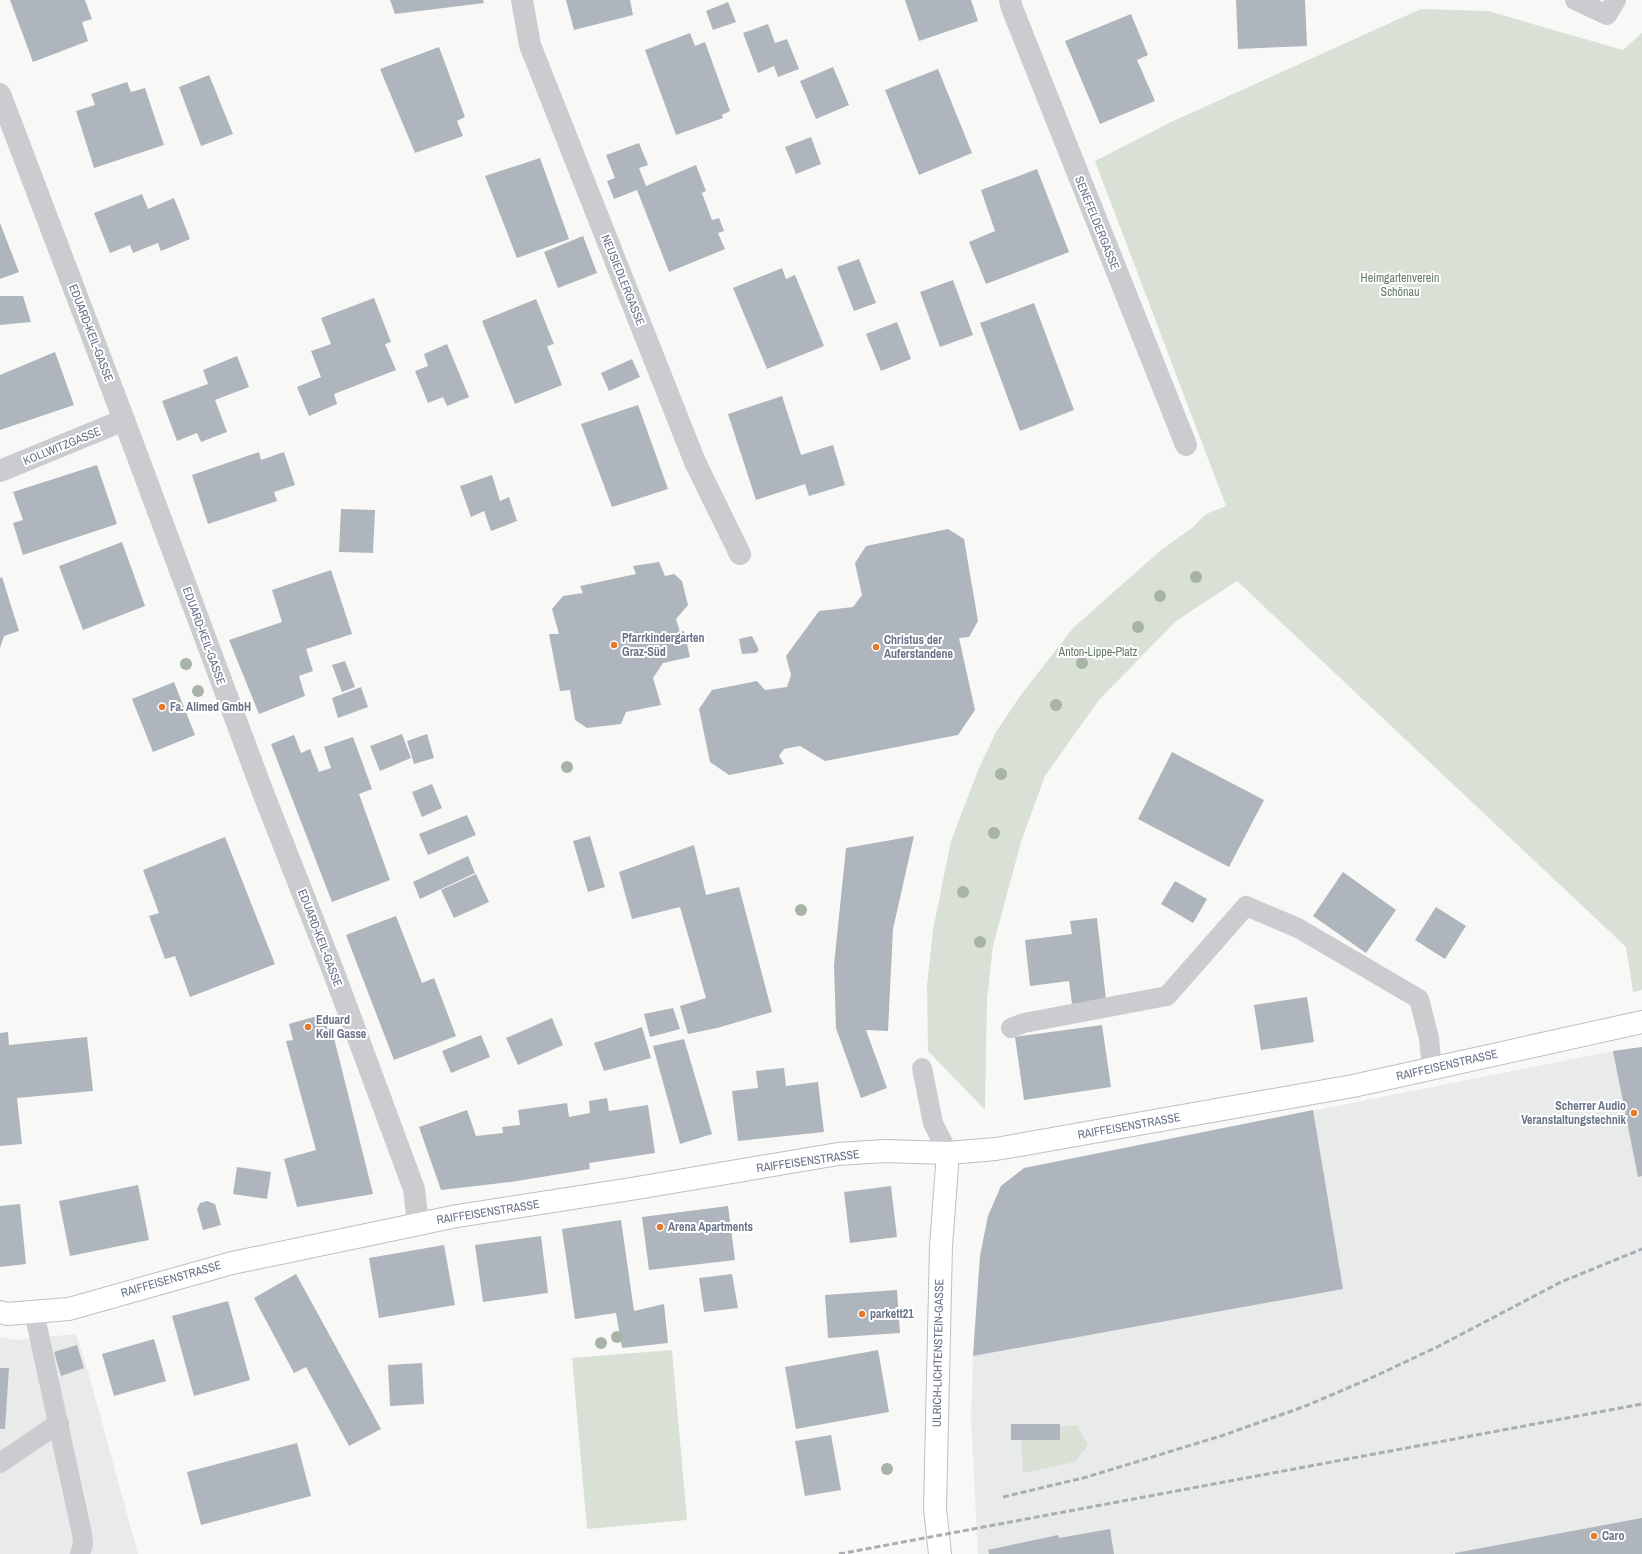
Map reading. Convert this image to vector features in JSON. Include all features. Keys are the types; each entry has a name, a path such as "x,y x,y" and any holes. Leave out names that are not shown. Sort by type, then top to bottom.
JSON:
{"street":[{"name":"NEUSIEDLERGASSE","path":"522,0 530,45 695,462 740,554"},
{"name":"SENEFELDERGASSE","path":"1010,0 1186,445"},
{"name":"EDUARD-KEIL-GASSE","path":"0,94 262,790 334,973 412,1182 418,1224"},
{"name":"KOLLWITZGASSE","path":"0,471 124,420"},
{"name":"RAIFFEISENSTRASSE","path":"0,1312 7,1314 69,1309 232,1263 457,1216 631,1189 838,1154 885,1151 948,1153 996,1149 1353,1086 1642,1022"},
{"name":"ULRICH-LICHTENSTEIN-GASSE","path":"940,1554 935,1502 941,1246 948,1153"}],"lane":[{"path":"1576,0 1607,16 1616,0"},
{"path":"1011,1028 1024,1023 1166,996 1246,906 1298,928 1419,999 1429,1038 1432,1069"},
{"path":"922,1068 934,1123 948,1153"},
{"path":"34,1312 82,1534 83,1544 80,1554"},
{"path":"0,1463 59,1423"}],"shaded area":[{"path":"1642,1047 1642,1554 978,1554 971,1418 974,1336 980,1256 988,1216 1001,1186 1024,1168 1613,1051"},
{"path":"76,1334 89,1375 138,1554 0,1554 0,1337 16,1340"}],"green space":[{"name":"Heimgartenverein Schönau","path":"1421,9 1488,11 1623,50 1642,33 1642,990 1633,992 1626,947 1237,581 1176,621 1099,700 1045,776 1021,842 993,946 987,1000 985,1110 928,1051 927,985 933,930 951,841 979,768 996,732 1020,696 1074,627 1160,551 1192,528 1206,514 1226,506 1095,161 1171,122"},
{"path":"672,1350 687,1520 587,1529 572,1358"},
{"path":"1077,1425 1088,1445 1075,1462 1023,1473 1021,1440 1060,1440 1060,1427"}],"building":[{"path":"10,0 85,0 92,19 82,22 88,41 33,62"},
{"path":"390,0 483,0 484,3 395,14"},
{"path":"566,0 630,0 633,15 574,30"},
{"path":"905,0 971,0 978,21 919,41"},
{"path":"1236,0 1305,0 1307,46 1238,49"},
{"path":"728,2 736,22 713,30 706,11"},
{"path":"1131,14 1148,55 1137,60 1155,101 1100,124 1065,41"},
{"path":"768,24 775,43 787,39 799,69 778,77 774,66 758,73 743,33"},
{"path":"690,33 695,46 705,42 730,111 722,115 723,118 676,135 645,50"},
{"path":"439,47 465,117 457,121 463,136 415,153 380,69"},
{"path":"833,67 849,105 816,119 800,81"},
{"path":"938,69 972,153 919,175 885,90"},
{"path":"209,75 233,134 201,146 179,87"},
{"path":"127,82 131,92 145,88 164,145 94,168 76,111 95,105 91,94"},
{"path":"811,137 821,164 796,174 785,147"},
{"path":"639,143 648,165 639,168 646,186 696,165 706,191 702,193 712,220 719,218 724,231 718,233 725,249 669,272 637,190 614,199 607,181 615,178 606,155"},
{"path":"540,158 569,239 517,258 485,176"},
{"path":"1037,169 1069,252 986,284 969,242 995,231 981,190"},
{"path":"142,194 148,209 174,198 190,239 161,251 158,243 133,253 130,245 110,253 94,213"},
{"path":"0,223 19,272 0,279"},
{"path":"583,236 597,273 558,288 544,252"},
{"path":"859,259 876,303 854,311 837,267"},
{"path":"782,268 786,279 795,275 824,346 767,369 733,288"},
{"path":"953,280 973,335 940,347 920,292"},
{"path":"0,296 23,296 31,322 0,325"},
{"path":"374,298 391,342 385,344 396,370 334,394 337,404 309,416 297,387 321,377 311,351 331,344 321,318"},
{"path":"536,299 554,344 547,346 562,385 515,404 482,321"},
{"path":"1034,303 1074,410 1020,431 980,323"},
{"path":"897,322 911,359 881,371 866,334"},
{"path":"447,344 469,397 447,406 443,397 428,403 415,371 428,366 424,354"},
{"path":"55,352 74,405 0,430 0,375"},
{"path":"237,356 249,387 215,400 227,432 201,442 197,433 177,441 162,401 208,384 203,370"},
{"path":"632,359 640,377 609,391 601,373"},
{"path":"782,396 801,455 833,445 845,485 809,496 805,484 756,500 728,414"},
{"path":"638,405 668,489 612,507 581,424"},
{"path":"259,452 261,460 284,452 295,485 274,492 277,501 208,524 192,475"},
{"path":"97,465 117,524 23,555 13,523 23,520 13,492"},
{"path":"492,475 500,501 509,497 517,521 491,531 484,511 471,517 460,486"},
{"path":"341,509 375,510 373,553 339,552"},
{"name":"Christus der Auferstandene","path":"948,529 964,539 978,621 969,637 959,638 975,710 958,735 825,761 800,746 784,749 779,756 784,764 729,775 710,762 699,709 712,690 757,681 765,690 787,687 791,675 786,656 819,611 853,607 862,595 855,563 866,546"},
{"path":"122,542 145,606 83,630 59,566"},
{"path":"659,562 665,576 674,574 682,581 688,605 676,619 680,632 684,631 690,657 663,663 653,678 661,705 626,712 621,724 587,728 575,720 570,690 560,691 549,634 559,634 552,609 563,596 583,593 580,586 636,574 633,566"},
{"path":"331,570 352,634 306,649 313,671 299,676 305,696 259,714 229,640 282,622 272,590"},
{"path":"2,577 19,631 4,636 0,648 0,578"},
{"path":"752,636 759,650 756,653 742,654 739,639"},
{"path":"345,661 355,687 342,692 332,665"},
{"path":"174,682 195,735 153,752 132,699"},
{"path":"361,687 368,707 338,718 332,698"},
{"path":"402,734 411,758 380,771 370,746"},
{"path":"427,734 434,758 414,764 407,741"},
{"path":"294,735 301,753 310,749 319,772 331,768 324,747 353,737 372,789 359,794 390,880 332,902 271,744"},
{"path":"1172,752 1264,800 1229,867 1138,819"},
{"path":"432,784 442,808 422,817 412,792"},
{"path":"467,815 476,835 428,855 419,834"},
{"path":"590,836 605,887 588,892 573,841"},
{"path":"914,836 893,929 888,1031 866,1030 887,1088 861,1098 836,1028 834,965 846,848"},
{"path":"225,837 275,964 190,997 175,956 165,959 149,916 159,913 143,870"},
{"path":"694,845 706,895 739,887 772,1012 717,1028 688,1034 680,1006 706,998 680,907 632,919 619,872"},
{"path":"468,856 475,873 420,899 413,882"},
{"path":"1343,872 1396,910 1366,953 1313,916"},
{"path":"476,874 489,902 454,918 441,890"},
{"path":"1175,881 1207,899 1193,923 1161,904"},
{"path":"1436,907 1466,926 1445,959 1415,940"},
{"path":"396,916 422,983 434,978 456,1036 394,1060 346,935"},
{"path":"1097,918 1106,1000 1072,1004 1069,981 1030,986 1025,940 1072,934 1070,921"},
{"path":"1307,997 1314,1042 1261,1050 1254,1005"},
{"path":"673,1008 680,1029 650,1037 644,1014"},
{"path":"324,1014 328,1031 332,1030 373,1194 297,1207 284,1159 316,1150 286,1041 293,1040 289,1024"},
{"path":"552,1018 563,1045 518,1065 506,1038"},
{"path":"1102,1025 1111,1087 1024,1100 1015,1037"},
{"path":"642,1027 651,1058 604,1071 594,1043"},
{"path":"8,1032 9,1045 87,1037 93,1091 17,1098 22,1144 0,1146 0,1033"},
{"path":"481,1035 490,1057 451,1073 442,1051"},
{"path":"684,1039 712,1134 680,1144 653,1046"},
{"name":"Scherrer Audio Veranstaltungstechnik","path":"1642,1047 1642,1176 1638,1177 1613,1051"},
{"path":"784,1068 786,1086 818,1082 824,1132 738,1141 732,1091 758,1088 756,1071"},
{"path":"607,1098 609,1111 648,1105 655,1153 589,1163 590,1169 511,1182 441,1190 419,1127 467,1110 476,1136 503,1133 502,1127 520,1125 518,1110 567,1103 569,1117 590,1113 589,1101"},
{"path":"1313,1110 1343,1289 973,1356 980,1256 988,1216 1001,1186 1024,1168"},
{"path":"237,1167 271,1172 267,1199 233,1194"},
{"path":"138,1185 149,1240 70,1256 59,1201"},
{"path":"891,1186 897,1237 850,1243 844,1192"},
{"path":"207,1201 215,1204 221,1225 203,1230 197,1209 200,1203"},
{"path":"20,1204 26,1264 0,1267 0,1206"},
{"path":"728,1206 735,1260 649,1270 642,1217"},
{"path":"621,1220 634,1311 664,1304 668,1343 622,1348 616,1313 575,1319 562,1229"},
{"path":"541,1236 548,1293 483,1302 475,1245"},
{"path":"444,1245 455,1305 379,1318 369,1258"},
{"path":"296,1274 381,1429 349,1446 306,1367 294,1373 254,1298"},
{"path":"732,1274 738,1308 704,1312 699,1278"},
{"name":"parkett21","path":"897,1290 900,1333 828,1338 825,1295"},
{"path":"228,1301 250,1380 194,1396 172,1316"},
{"path":"154,1339 166,1381 114,1396 102,1354"},
{"path":"77,1345 84,1368 61,1376 54,1352"},
{"path":"878,1350 889,1412 796,1429 785,1367"},
{"path":"422,1363 424,1404 390,1406 388,1365"},
{"path":"0,1368 9,1368 5,1429 0,1429"},
{"path":"1011,1424 1060,1424 1060,1440 1011,1440"},
{"path":"831,1435 841,1490 805,1496 795,1441"},
{"path":"297,1443 311,1496 201,1525 187,1472"},
{"name":"Caro","path":"1642,1518 1642,1554 1455,1554 1455,1553"},
{"path":"1110,1529 1114,1554 989,1554 988,1550 1058,1535 1059,1538"}],"railway":[{"path":"1003,1497 1087,1477 1224,1435 1303,1407 1369,1379 1437,1347 1561,1282 1642,1249"},
{"path":"839,1554 1642,1404"}],"place":[{"name":"Pfarrkindergarten Graz-Süd","path":"614,645"},
{"name":"Christus der Auferstandene","path":"876,647"},
{"name":"Fa. Alimed GmbH","path":"162,707"},
{"name":"Eduard Keil Gasse","path":"308,1027"},
{"name":"Scherrer Audio Veranstaltungstechnik","path":"1634,1113"},
{"name":"Arena Apartments","path":"660,1227"},
{"name":"parkett21","path":"862,1314"},
{"name":"Caro","path":"1594,1536"}],"park label":[{"name":"Anton-Lippe-Platz","path":"1098,652"}]}
